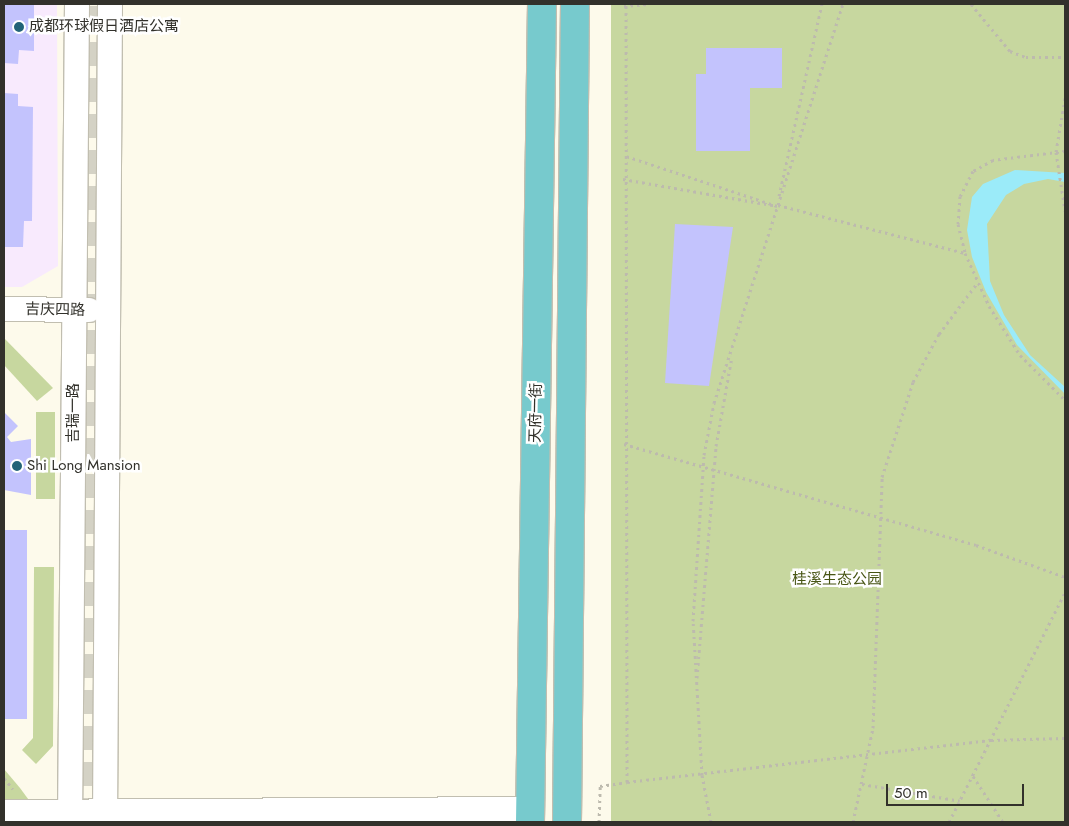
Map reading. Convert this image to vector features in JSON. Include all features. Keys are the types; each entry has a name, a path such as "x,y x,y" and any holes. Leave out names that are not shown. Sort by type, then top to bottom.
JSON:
{"main road":[{"name":"天府一街","path":"530,816 542,4"},
{"path":"567,822 575,4"}],"street":[{"name":"吉瑞一路","path":"70,817 77,4"},
{"path":"105,817 110,4"},
{"name":"吉庆四路","path":"4,310 107,311"},
{"path":"4,812 70,817 530,816"}],"path":[{"path":"627,782 623,179 625,5 648,4"},
{"path":"778,206 822,4"},
{"path":"711,822 702,775 696,699 693,620 702,467 714,403 843,4"},
{"path":"971,4 1010,51 1026,57 1065,57"},
{"path":"1065,98 1056,152 1065,210"},
{"path":"1065,151 993,160 972,172 960,196 958,224 965,253 978,282 1020,355 1065,400"},
{"path":"623,155 778,206 965,253"},
{"path":"623,179 778,206"},
{"path":"852,822 868,755 876,681 878,517 882,477 913,382 939,334 978,282"},
{"path":"696,699 714,471 733,349"},
{"path":"624,444 976,545 1065,578"},
{"path":"949,822 1065,592"},
{"path":"599,822 600,786 991,740 1065,738"},
{"path":"973,775 1003,822"},
{"path":"4,778 14,789"},
{"path":"862,784 960,801"}],"shaded area":[{"path":"4,4 57,4 58,266 22,287 4,287"}],"green space":[{"name":"桂溪生态公园","path":"611,4 1065,4 1065,822 611,822"},
{"path":"4,338 53,388 37,401 4,365"},
{"path":"36,412 55,412 55,499 36,499"},
{"path":"34,567 54,567 53,746 36,764 22,750 33,738"},
{"path":"4,769 20,788 45,822 4,822"}],"water":[{"path":"1015,170 1065,173 1065,182 1048,179 1024,184 1006,195 987,224 990,281 1004,315 1030,355 1065,387 1065,394 1017,345 986,292 972,257 967,230 972,197 983,184"}],"building":[{"name":"成都环球假日酒店公寓","path":"4,4 34,4 34,51 19,50 18,64 4,63"},
{"path":"706,48 782,48 782,88 750,88 750,151 696,151 696,74 706,74"},
{"path":"4,93 18,94 18,106 33,107 32,221 24,221 23,247 4,247"},
{"path":"675,224 733,227 709,386 665,383"},
{"name":"Shi Long Mansion","path":"4,412 18,426 7,437 11,442 31,439 31,495 4,490"},
{"path":"4,530 27,530 27,719 4,719"}],"tunnel":[{"path":"90,822 96,4"}],"place":[{"name":"成都环球假日酒店公寓","path":"19,27"},
{"name":"Shi Long Mansion","path":"17,466"}]}
